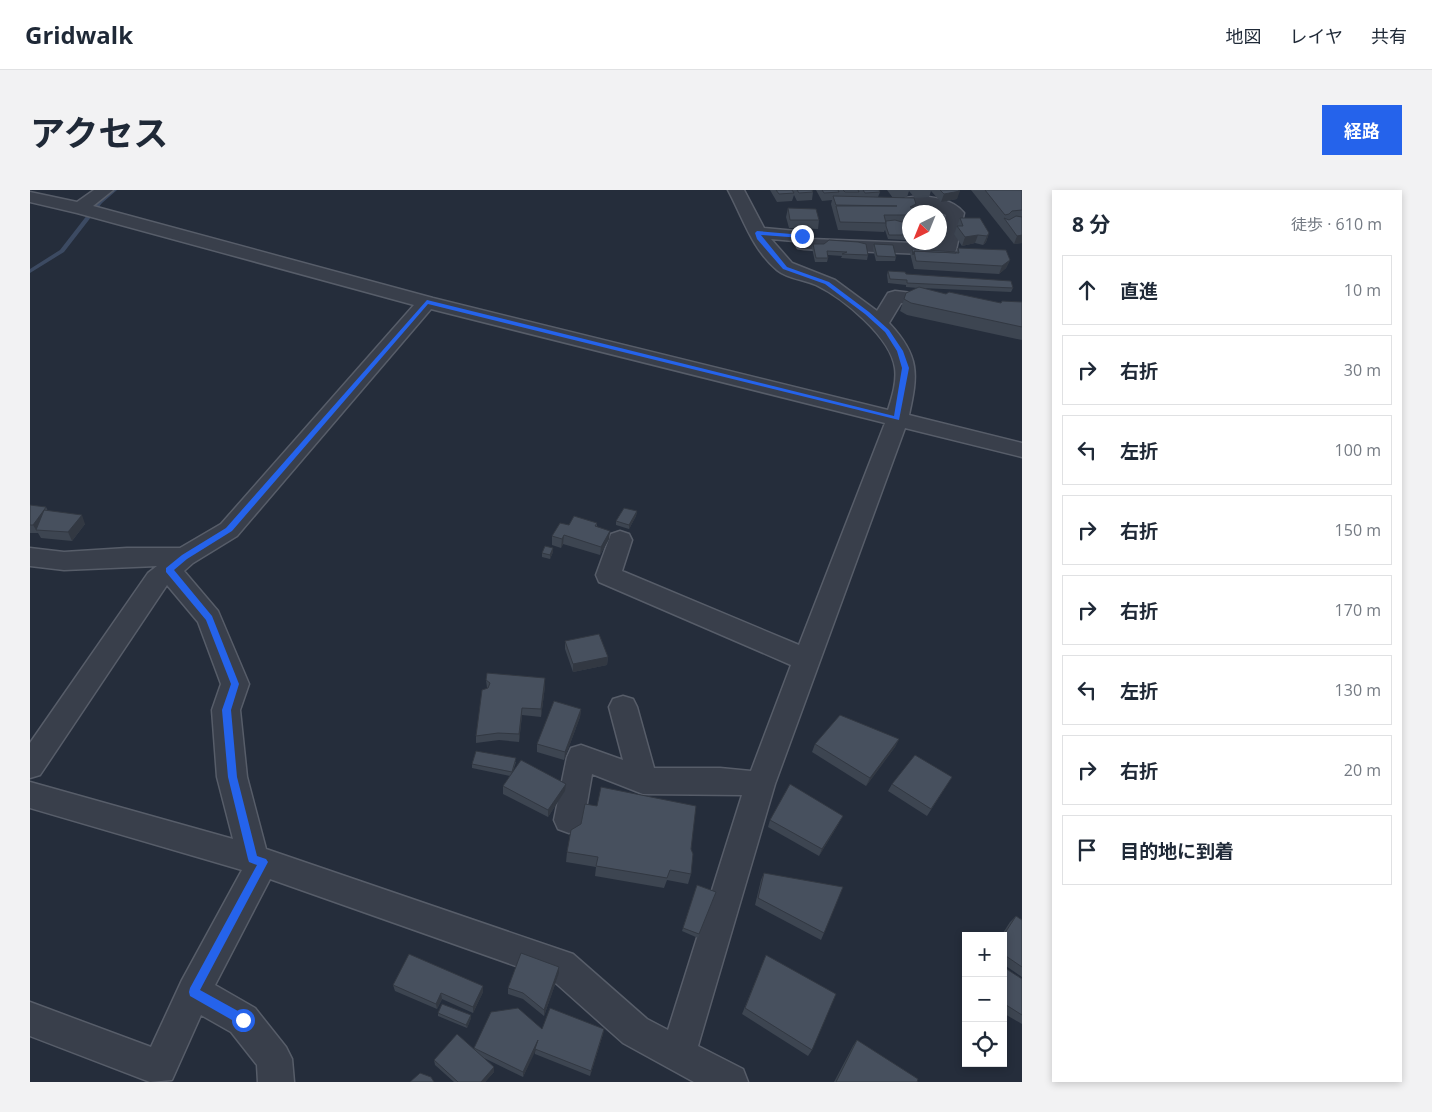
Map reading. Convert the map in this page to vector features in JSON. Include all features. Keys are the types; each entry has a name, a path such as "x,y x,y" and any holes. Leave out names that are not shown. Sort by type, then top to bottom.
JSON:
{"street":[{"path":"88,210 105,190"},
{"path":"678,1055 760,784 897,419 906,368 900,351 887,331 879,324 827,283 785,268 760,239 736,190"},
{"path":"30,197 88,210 427,302 1022,450"},
{"path":"914,205 912,202 930,202 939,205"},
{"path":"947,208 955,213 947,221"},
{"path":"757,233 802,236 804,244 902,248"},
{"path":"879,324 895,297 953,302"},
{"path":"30,766 157,580 177,563 229,530 427,302"},
{"path":"620,540 608,576 806,660"},
{"path":"30,557 64,561 126,557 177,563"},
{"path":"30,1019 157,1075 194,992 258,861 232,777 226,710 235,684 209,618 177,563"},
{"path":"623,707 643,781"},
{"path":"569,820 581,757 643,781 720,781 760,784"},
{"path":"30,795 258,861 562,965 635,1031 730,1082"},
{"path":"194,992 243,1020 274,1058 276,1082"}],"building":[{"path":"776,190 792,190 794,193 779,194"},
{"path":"797,190 812,190 813,192 799,193"},
{"path":"822,190 838,190 839,192 824,193"},
{"path":"843,190 858,190 859,192 845,192"},
{"path":"863,190 879,190 880,192 865,193"},
{"path":"940,190 958,190 960,191 944,194"},
{"path":"985,190 1022,190 1022,210 1012,211 1005,215"},
{"path":"833,196 914,198 916,204 902,205 902,215 884,215 886,223 840,222 836,206 897,206 836,205"},
{"path":"788,208 816,209 819,220 790,220"},
{"path":"1016,216 1022,217 1022,235 1017,236 1004,218 1009,220"},
{"path":"960,218 980,218 989,233 987,236 965,237 957,226 963,226"},
{"path":"895,220 902,222 902,235 889,235 886,221"},
{"path":"829,240 866,244 868,255 842,254 847,252 827,251 828,258 816,258 813,244 824,244"},
{"path":"874,244 893,245 896,257 877,256"},
{"path":"958,248 1006,250 1010,260 1002,266 916,261 914,251 959,253"},
{"path":"912,250 956,252 914,251 913,255"},
{"path":"888,271 905,272 906,274 1011,281 1013,288 907,283 907,280 890,279"},
{"path":"919,287 946,294 949,292 1001,303 1002,301 1022,302 1022,327 911,303 904,299 906,293"},
{"path":"30,505 46,507 33,525 30,525"},
{"path":"624,508 637,511 629,525 616,521"},
{"path":"44,510 82,515 68,532 36,530"},
{"path":"574,516 597,523 595,526 610,531 601,547 564,535 562,539 552,536 560,523 569,525"},
{"path":"545,546 553,548 550,555 542,553"},
{"path":"599,634 608,657 573,664 565,641"},
{"path":"487,673 545,678 541,709 522,708 519,734 498,733 476,736 482,690 488,688 490,683 486,680"},
{"path":"554,701 581,709 565,752 537,744"},
{"path":"840,715 899,739 870,778 815,744"},
{"path":"476,751 516,758 512,772 472,764"},
{"path":"915,755 952,777 931,809 892,784"},
{"path":"521,760 566,784 548,810 503,786"},
{"path":"790,784 843,816 822,849 770,820"},
{"path":"601,787 696,806 691,849 693,854 691,874 670,870 667,878 596,866 598,857 567,852 571,830 581,824 585,804 597,806"},
{"path":"764,873 843,887 824,933 758,898"},
{"path":"697,885 716,892 699,934 683,928"},
{"path":"1016,916 1022,920 1022,967 1007,957 1006,932"},
{"path":"521,953 559,967 544,1010 523,993 508,988"},
{"path":"409,954 483,986 473,1007 441,993 436,1004 393,985"},
{"path":"766,955 836,994 812,1050 745,1008"},
{"path":"1007,969 1022,979 1022,1015 1007,1006"},
{"path":"442,1004 471,1015 466,1025 438,1013"},
{"path":"518,1008 542,1029 550,1008 604,1029 591,1071 535,1049 538,1040 523,1072 474,1048 491,1012"},
{"path":"457,1034 494,1067 481,1082 458,1082 434,1060"},
{"path":"857,1040 918,1079 917,1082 836,1082"},
{"path":"420,1073 431,1077 434,1082 410,1082"}],"waterway":[{"path":"30,271 62,251 100,202 115,190"}],"route":[{"path":"243,1020 194,992 263,862 253,859 232,777 226,710 235,684 209,618 169,570 184,557 229,530 427,302 897,419 906,368 900,351 887,331 867,313 827,283 785,268 757,233 802,236"}]}
